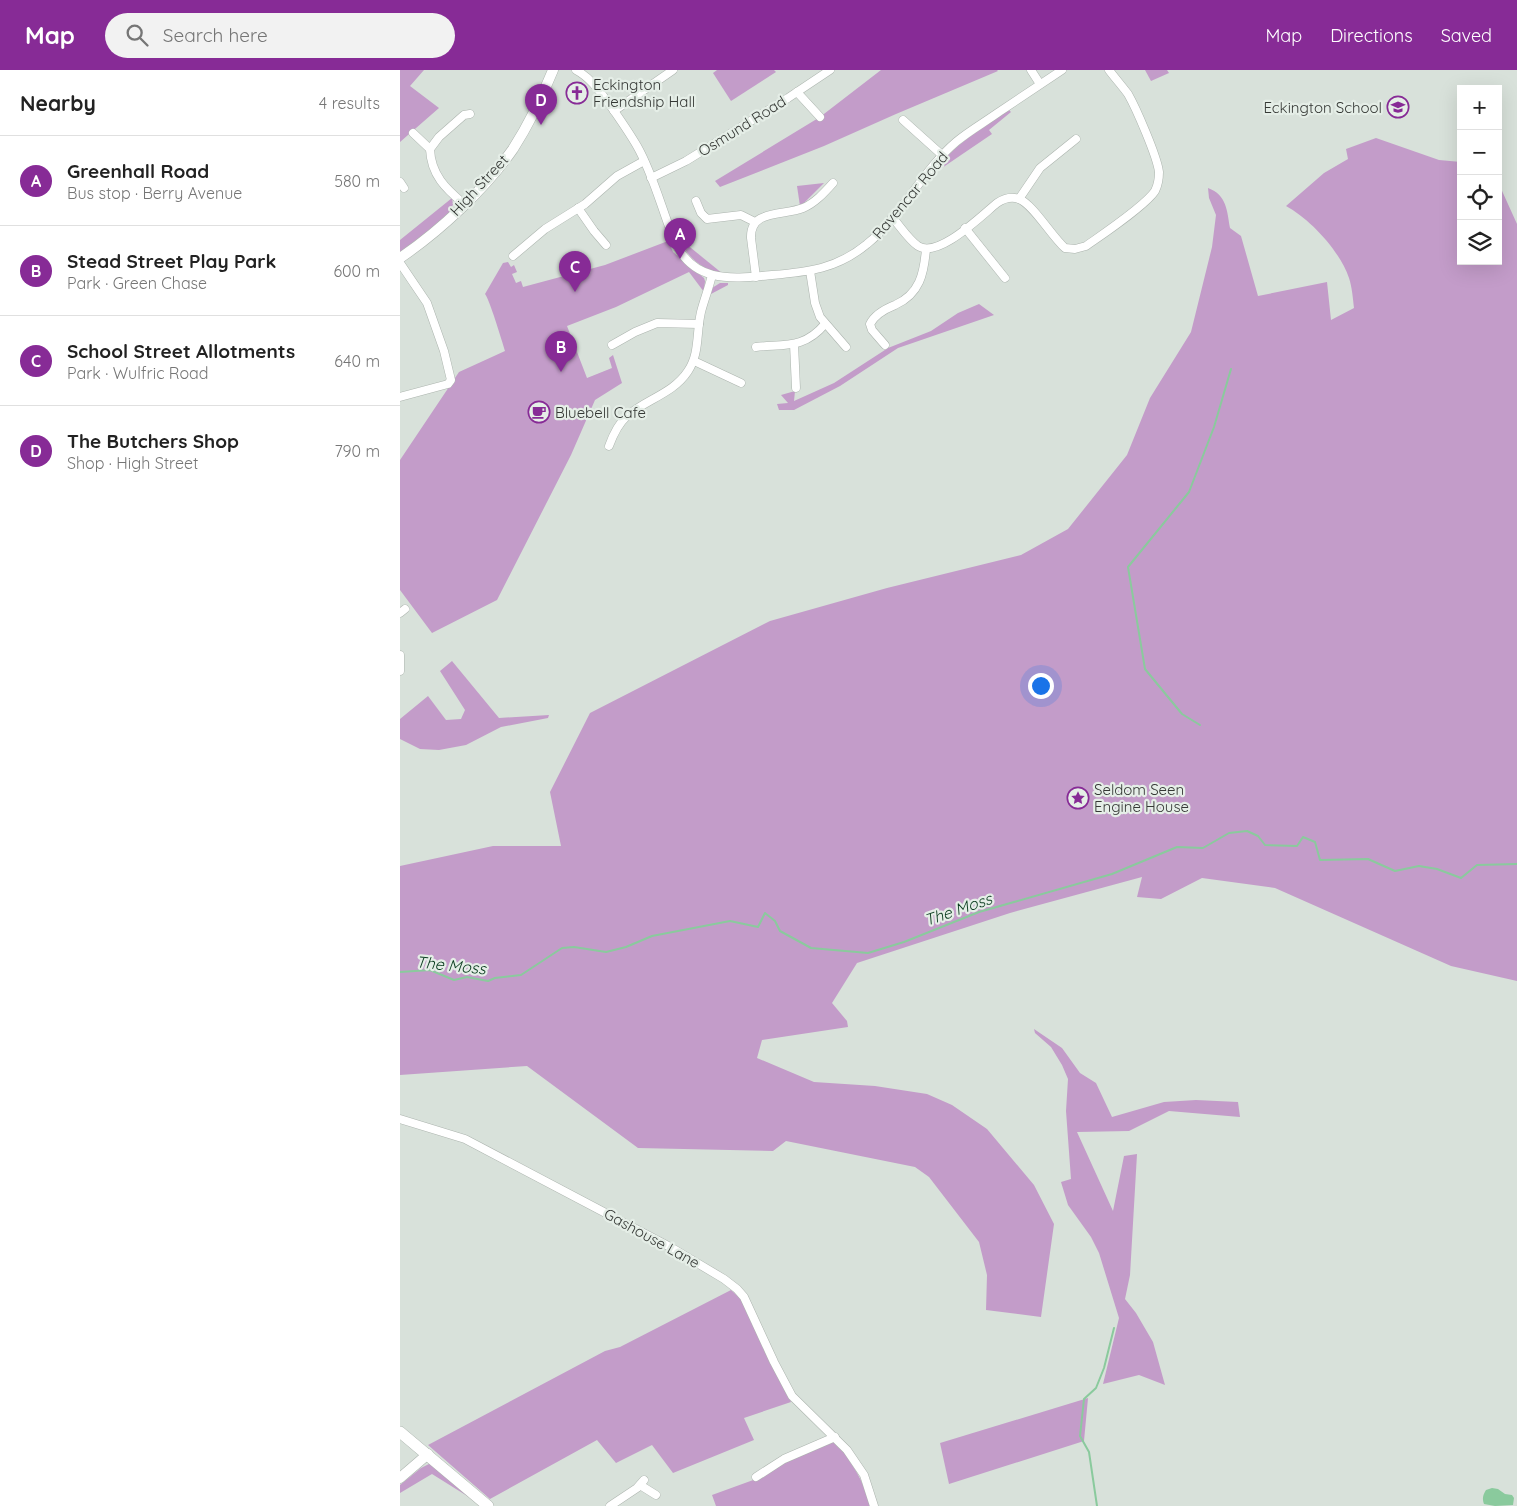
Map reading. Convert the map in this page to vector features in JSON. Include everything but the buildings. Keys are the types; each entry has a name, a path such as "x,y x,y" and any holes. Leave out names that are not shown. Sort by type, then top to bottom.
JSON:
{"main road":[{"name":"High Street","path":"400,258 424,240 492,176 514,147 532,116 553,70"},
{"path":"400,1432 488,1506"},
{"path":"400,1478 428,1454"}],"street":[{"path":"576,70 592,82 637,147 678,248 696,267 712,275 699,324 698,344 694,361 688,371 676,386 627,416 616,430 609,446"},
{"path":"614,112 673,70"},
{"name":"Osmund Road","path":"651,178 686,161 830,70"},
{"path":"1031,70 1040,84"},
{"name":"Ravencar Road","path":"712,275 728,278 756,277 810,271 825,268 855,253 874,238 942,156 963,137 1062,70"},
{"path":"892,217 916,244 926,249 944,245 1003,200 1014,198 1027,205 1061,245 1069,249 1086,246 1153,194 1159,174 1157,163 1132,103 1109,70"},
{"path":"797,92 818,111"},
{"path":"430,149 439,137 464,115 470,114"},
{"path":"903,120 942,156"},
{"path":"413,133 430,149 432,165 440,182 464,204"},
{"path":"1019,199 1040,168 1076,139"},
{"path":"514,256 545,229 578,208 617,176 644,161"},
{"path":"756,277 750,232 755,222 765,216 804,208 833,184"},
{"path":"696,201 701,213 707,219 741,215 755,222"},
{"path":"578,208 601,244"},
{"path":"965,228 1005,278"},
{"path":"885,344 872,330 870,324 877,314 898,303 917,288 924,272 926,249"},
{"path":"400,262 427,303 432,314 451,380 448,384 400,396"},
{"path":"810,271 817,311 825,324 839,336 846,347"},
{"path":"612,345 635,332 657,323 699,324"},
{"path":"759,344 800,343 812,338 825,324"},
{"path":"794,344 796,388"},
{"path":"694,361 741,383"},
{"path":"400,655 400,670"},
{"name":"Gashouse Lane","path":"400,1119 465,1139 672,1248 724,1279 737,1289 744,1297 792,1396 847,1450 864,1475 874,1506"},
{"path":"756,1477 784,1460 835,1437"},
{"path":"610,1506 642,1483 656,1496"}],"shaded area":[{"path":"400,70 424,70 410,86 439,108 400,142"},
{"path":"717,70 774,70 776,72 731,101 713,73"},
{"path":"881,70 998,71 824,146 720,187 715,181 820,117"},
{"path":"1145,70 1167,70 1169,73 1151,81"},
{"path":"1009,110 1011,112 989,130 992,134 939,170 938,168 953,150"},
{"path":"1376,138 1439,160 1457,162 1457,265 1502,265 1502,191 1517,224 1517,981 1451,966 1275,888 1202,878 1161,899 1137,897 1142,877 1010,913 857,963 832,1003 847,1021 848,1027 762,1040 757,1058 814,1082 875,1086 927,1094 952,1105 987,1129 1034,1185 1054,1224 1041,1317 986,1310 987,1275 979,1242 929,1177 915,1167 786,1141 773,1151 638,1148 527,1066 400,1075 400,866 493,846 561,846 550,792 590,713 770,621 887,588 1021,555 1068,529 1127,455 1150,398 1191,332 1212,247 1216,215 1209,198 1208,188 1223,199 1230,228 1241,236 1258,296 1327,282 1331,320 1354,308 1349,278 1339,257 1314,227 1286,206 1324,173 1348,159 1346,149"},
{"path":"824,183 803,204 800,206 797,186"},
{"path":"452,198 453,205 448,210 450,212 430,230 400,252 400,240"},
{"path":"680,239 723,274 709,270 692,258"},
{"path":"668,241 673,252 704,278 704,292 689,272 616,307 567,326 587,378 612,368 609,358 613,355 622,383 595,400 571,455 497,600 432,633 400,590 400,460 459,372 505,351 485,294 503,263 508,262 511,267 514,265 517,272 512,274 516,283 521,281 523,287 605,265"},
{"path":"720,283 728,283 728,285 711,294 712,288"},
{"path":"979,304 994,315 898,348 840,386 794,410 779,410 777,404 788,403 781,395 795,391 794,401 834,383 888,348 931,331 958,313"},
{"path":"452,661 499,718 549,715 548,718 501,727 466,745 439,750 420,749 400,739 400,719 428,696 446,720 461,719 465,710 440,671"},
{"path":"1034,1029 1062,1048 1080,1073 1096,1083 1112,1117 1164,1102 1196,1100 1238,1102 1240,1117 1169,1111 1129,1131 1077,1132 1113,1211 1124,1156 1137,1154 1130,1275 1125,1299 1136,1313 1153,1342 1165,1385 1139,1375 1103,1384 1119,1318 1099,1253 1091,1237 1068,1205 1061,1182 1071,1179 1066,1111 1068,1079 1051,1047 1035,1033"},
{"path":"731,1290 742,1300 791,1402 744,1418 754,1440 673,1473 652,1445 616,1463 597,1440 490,1499 428,1445 605,1351 620,1347"},
{"path":"1088,1398 1084,1441 949,1484 940,1443"},
{"path":"835,1440 861,1479 870,1506 716,1506 712,1495 756,1479 789,1460"},
{"path":"429,1464 434,1464 480,1504 432,1474 400,1493 400,1485"},
{"path":"1492,1488 1512,1495 1514,1498 1513,1505 1495,1506 1484,1504 1483,1498 1486,1490"}],"waterway":[{"path":"1200,725 1182,714 1145,669 1128,567 1189,492 1214,427 1231,369"},
{"name":"The Moss","path":"400,972 430,970 454,980 467,977 488,981 495,978 521,975 562,948 574,947 606,952 626,947 652,936 730,921 758,927 765,913 775,921 780,931 811,948 868,953 904,942 979,912 1112,874 1177,847 1203,848 1229,833 1247,831 1258,836 1265,845 1297,846 1303,837 1315,842 1320,860 1368,859 1395,871 1419,866 1437,869 1461,878 1477,865 1517,864"},
{"path":"1097,1506 1089,1452 1080,1436 1084,1399 1096,1388 1104,1368 1114,1328"}],"place":[{"name":"Eckington Friendship Hall","path":"577,93"},
{"name":"Eckington School","path":"1398,107"},
{"name":"The Butchers Shop","path":"541,125"},
{"name":"Greenhall Road","path":"680,259"},
{"name":"School Street Allotments","path":"575,292"},
{"name":"Stead Street Play Park","path":"561,372"},
{"name":"Bluebell Cafe","path":"539,412"},
{"name":"Seldom Seen Engine House","path":"1078,798"}]}
